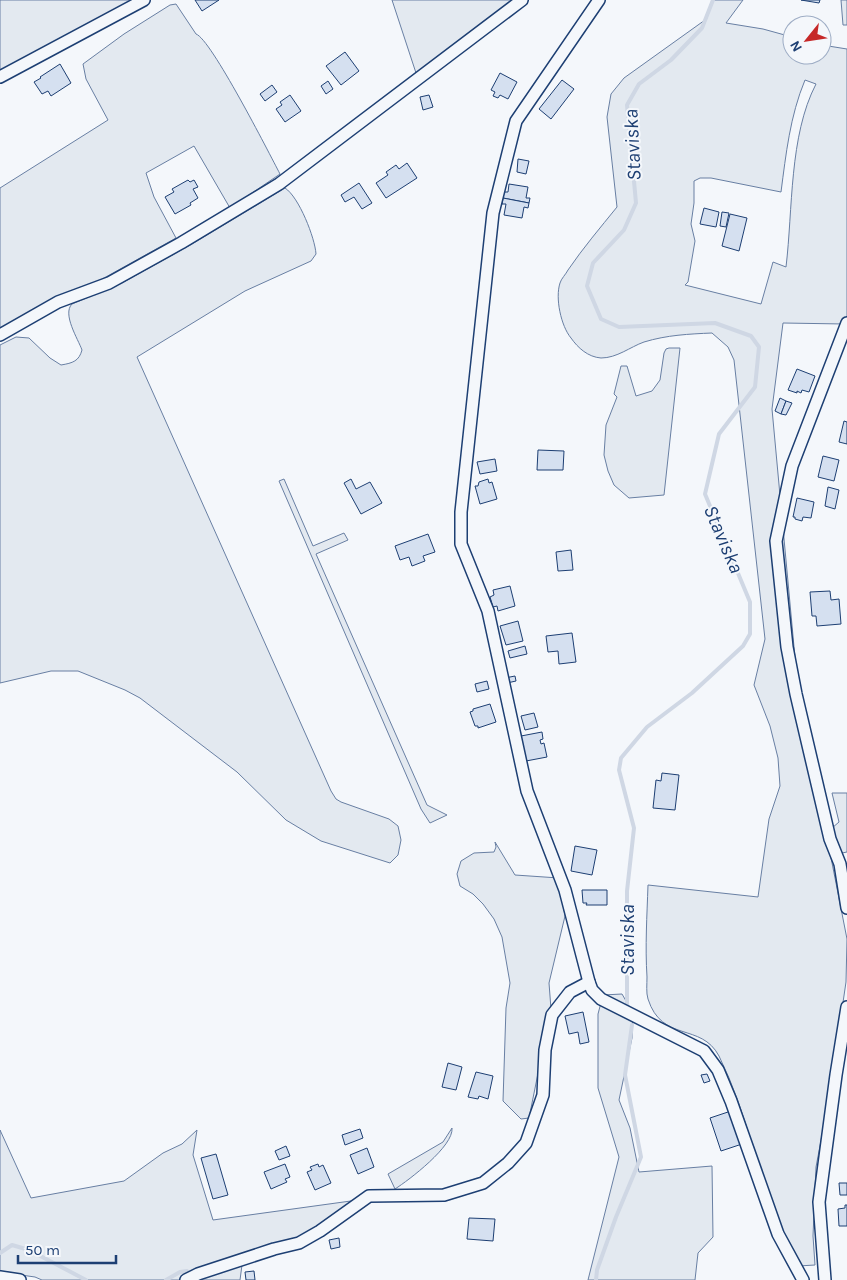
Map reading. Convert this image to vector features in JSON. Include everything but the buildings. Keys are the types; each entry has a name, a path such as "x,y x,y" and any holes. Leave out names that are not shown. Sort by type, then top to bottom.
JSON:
{"street":[{"path":"0,77 144,0"},
{"path":"0,335 58,302 109,283 182,243 279,184 522,0"},
{"path":"598,0 516,121 493,212 461,512 461,544 488,611 527,791 565,890 592,990 601,1000 704,1051 718,1070 731,1100 778,1234 803,1280"},
{"path":"847,323 792,466 776,541 787,647 796,694 830,839 840,864 847,908"},
{"path":"186,1280 274,1249 299,1243 320,1231 370,1196 444,1195 483,1183 508,1163 526,1143 543,1095 545,1050 552,1015 570,992 589,982"},
{"path":"826,1280 819,1202 847,1007"},
{"path":"0,1277 20,1280"}],"shaded area":[{"path":"0,0 138,0 0,77"},
{"path":"392,0 512,0 416,73"},
{"path":"712,0 743,0 726,23 782,34 782,65 832,65 832,47 847,49 847,316 844,324 783,323 772,409 798,690 847,939 846,982 829,1098 816,1167 813,1236 815,1265 798,1266 784,1241 745,1121 719,1056 702,1039 662,1022 654,1013 647,994 648,885 758,897 769,819 780,786 778,758 770,726 754,685 765,639 734,360 728,347 712,333 686,334 644,342 607,358 601,358 588,354 574,342 567,333 562,319 558,296 561,280 617,207 607,117 611,94 624,78 705,20","holes":["805,80 816,84 807,104 796,149 786,267 773,262 761,304 685,285 688,282 695,241 691,224 694,203 694,181 700,178 711,178 781,192 789,135"]},
{"path":"841,0 847,0 847,25 843,25"},
{"path":"176,4 196,34 214,55 253,122 280,174 230,208 194,146 146,173 154,197 176,238 0,333 0,188 108,120 86,79 83,64 124,34 170,5"},
{"path":"285,188 296,200 309,228 316,254 311,261 245,291 137,357 331,791 336,799 341,802 389,819 398,826 401,840 398,855 390,863 321,841 286,820 237,772 140,698 125,690 78,671 51,671 0,683 0,345 16,337 29,338 50,358 61,365 75,361 82,350 70,320 69,308 72,304 122,283 192,244"},
{"path":"669,348 680,348 664,495 629,498 614,485 604,455 606,425 617,397 614,394 621,366 627,366 636,396 652,391 660,380 664,353"},
{"path":"284,479 313,546 344,533 348,540 316,554 427,805 447,815 430,823 421,809 279,481"},
{"path":"832,793 847,793 847,852 842,853 832,828 839,822"},
{"path":"495,842 515,875 559,878 565,916 549,983 551,1009 529,1118 521,1119 503,1101 506,1008 510,983 502,937 494,919 483,904 473,894 460,886 457,874 461,861 474,853 494,852"},
{"path":"622,994 633,1013 632,1038 619,1100 630,1128 639,1172 712,1166 713,1237 698,1253 695,1280 588,1280 619,1157 598,1088 598,1014 603,995"},
{"path":"452,1128 451,1135 439,1153 395,1189 388,1174 443,1142"},
{"path":"0,1130 31,1198 124,1181 163,1153 182,1144 197,1130 193,1155 213,1220 358,1200 325,1225 242,1265 240,1280 42,1280 35,1277 0,1272"}],"waterway":[{"name":"Staviska","path":"627,1011 627,891 634,828 619,770 621,758 647,727 692,693 743,646 750,634 750,602 705,494 719,434 755,387 759,347 751,336 715,323 619,327 601,319 587,286 593,263 624,230 636,203 627,105 639,84 671,60 702,28 713,0"},
{"name":"Staviska","path":"596,1280 597,1270 616,1217 641,1157 625,1075 632,1025"},
{"path":"0,1253 12,1245 29,1250 86,1280"},
{"path":"166,1280 180,1272 187,1271"}]}
